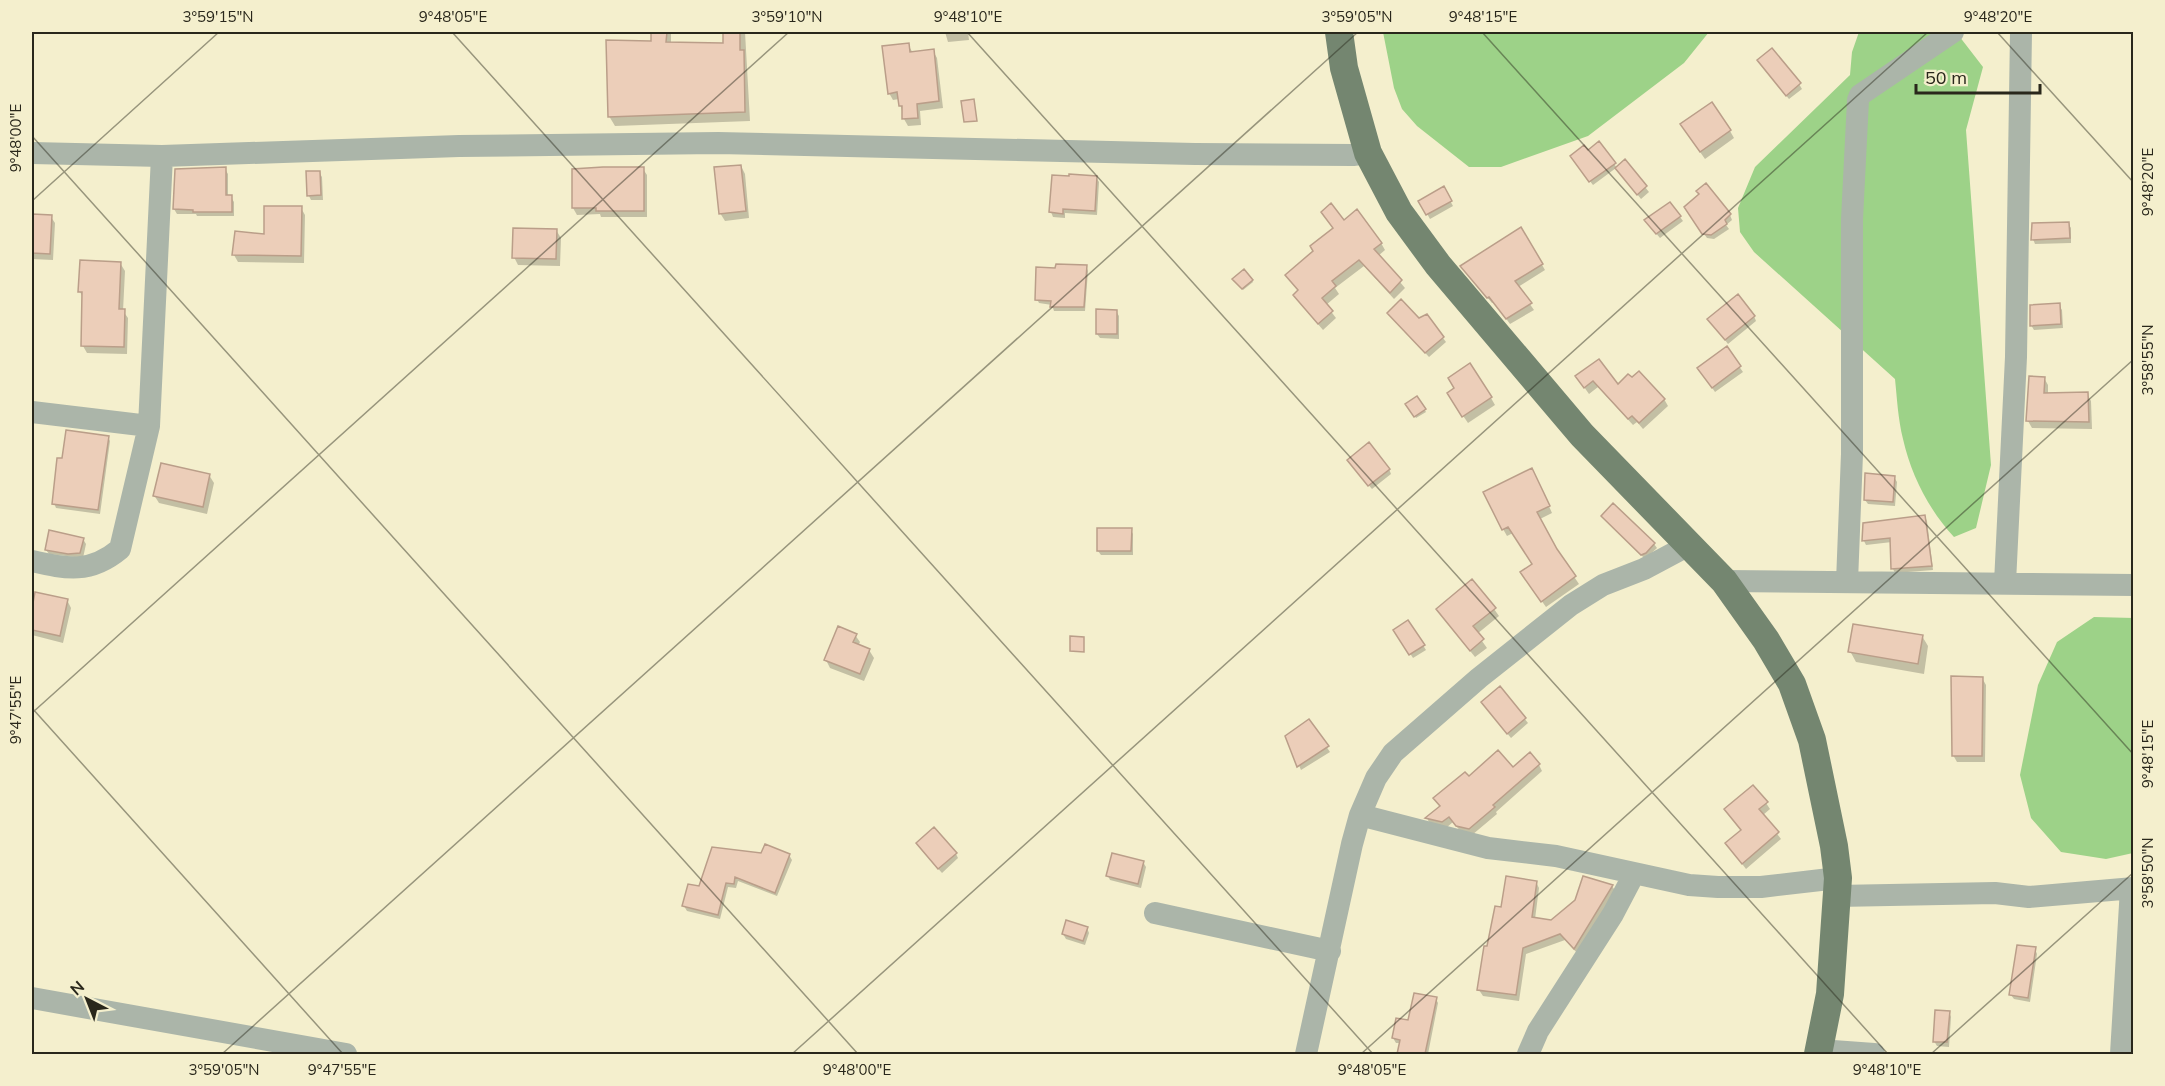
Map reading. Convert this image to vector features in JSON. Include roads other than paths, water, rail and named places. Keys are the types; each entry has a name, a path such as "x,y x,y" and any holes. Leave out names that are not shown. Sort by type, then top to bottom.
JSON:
{"main road":[{"path":"1339,32 1344,68 1368,153 1399,212 1438,265 1581,435 1724,581 1766,640 1792,684 1812,740 1832,835 1837,887 1830,994 1818,1052"}],"street":[{"path":"1847,582 1852,454 1852,219 1858,100 1860,95 1953,32"},
{"path":"2005,584 2016,357 2021,32"},
{"path":"32,153 162,156 459,146 718,143 1184,154 1353,155 1368,153"},
{"path":"32,561 64,568 89,567 120,549 149,426 162,156"},
{"path":"32,412 149,426"},
{"path":"1306,1054 1360,815 1376,778 1393,753 1479,678 1587,594 1603,585 1644,569 1689,545"},
{"path":"1724,581 2133,585"},
{"path":"1360,815 1488,848 1556,856 1689,885 1837,887 1995,893 2030,897 2132,888 2121,1054"},
{"path":"1528,1054 1538,1031 1613,914 1634,874"},
{"path":"1155,913 1330,951"},
{"path":"32,1003 290,1049 346,1054"},
{"path":"1818,1052 1874,1054"}]}
